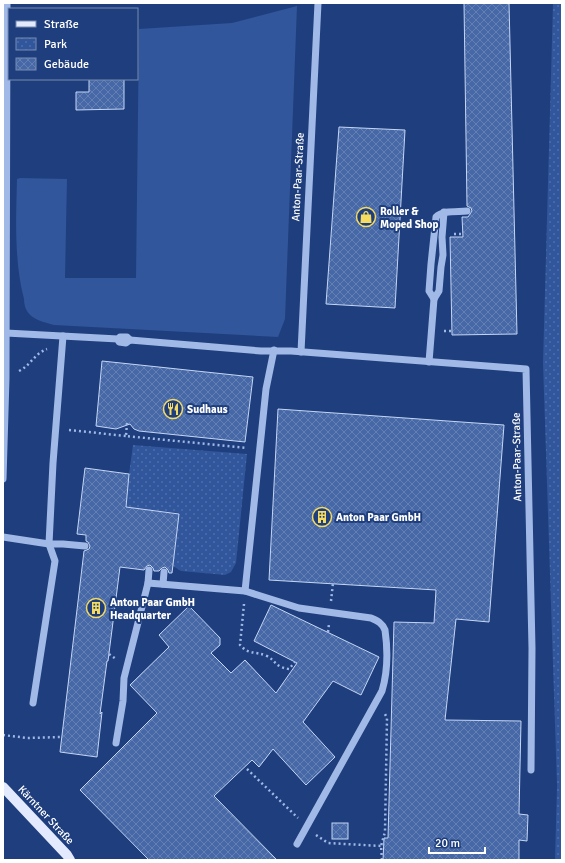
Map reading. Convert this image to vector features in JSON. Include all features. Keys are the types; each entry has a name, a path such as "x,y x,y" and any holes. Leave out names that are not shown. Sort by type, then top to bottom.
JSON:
{"main road":[{"name":"Kärntner Straße","path":"3,787 70,860"}],"street":[{"path":"3,479 6,378 7,3"},
{"name":"Anton-Paar-Straße","path":"301,352 318,3"},
{"path":"434,299 429,291 434,223 436,217 444,212 467,211"},
{"path":"429,362 434,299 439,291 443,255 442,237 444,212"},
{"path":"443,255 450,250"},
{"name":"Anton-Paar-Straße","path":"6,333 119,340 126,342 130,340 261,351 274,350 526,369 532,648 531,770"},
{"path":"33,703 55,561 49,544 63,336"},
{"path":"245,591 267,380 274,350"},
{"path":"3,537 49,544 85,546"},
{"path":"116,743 123,701 124,678 148,583 149,570"},
{"path":"163,584 164,572"},
{"path":"148,583 245,591 299,608 359,616 378,621 383,625 387,642 387,665 382,691 297,844"}],"path":[{"path":"444,332 452,331"},
{"path":"126,436 127,422"},
{"path":"56,429 260,449"},
{"path":"245,591 240,645 246,651 268,657 278,667 289,669 295,662"},
{"path":"377,699 387,718 385,832 381,846 382,860"},
{"path":"3,735 27,738 62,737"}],"green space":[{"path":"553,3 562,3 562,860 555,860 557,785 543,363"},
{"path":"297,6 285,319 278,337 54,325 32,317 25,307 17,255 17,179 67,179 65,278 136,278 139,29 232,23"},
{"path":"133,445 247,454 236,563 231,572 225,575 181,571 173,566 179,513 149,510 145,539 123,538"}],"building":[{"path":"464,3 509,3 517,334 452,335 450,237 463,237 462,217 468,217 472,211 471,208 467,206"},
{"path":"89,80 124,80 124,109 76,110 76,92 89,92"},
{"name":"Roller & Moped Shop","path":"339,127 405,130 395,308 326,304"},
{"name":"Sudhaus","path":"102,361 253,377 245,442 139,431 134,429 130,424 116,429 96,426"},
{"name":"Anton Paar GmbH","path":"278,409 504,425 489,622 456,619 445,720 521,721 519,814 528,815 527,841 519,840 519,860 383,860 384,838 388,838 394,622 434,623 436,590 269,580"},
{"name":"Anton Paar GmbH Headquarter","path":"85,468 129,474 126,507 179,514 172,573 169,573 165,567 159,571 154,571 150,565 144,570 120,567 100,714 102,712 97,757 60,752 84,551 89,549 90,546 86,541 86,535 77,534"},
{"path":"271,605 379,657 361,695 333,681 303,722 335,757 306,785 273,749 259,767 252,760 214,796 277,860 149,860 80,790 157,713 130,685 169,647 159,635 189,606 220,638 220,645 211,653 231,673 245,660 276,693 297,663 254,641"},
{"path":"332,823 348,823 348,839 332,839"}],"place":[{"name":"Roller & Moped Shop","path":"366,217"},
{"name":"Sudhaus","path":"173,409"},
{"name":"Anton Paar GmbH","path":"322,517"},
{"name":"Anton Paar GmbH Headquarter","path":"96,608"}]}
